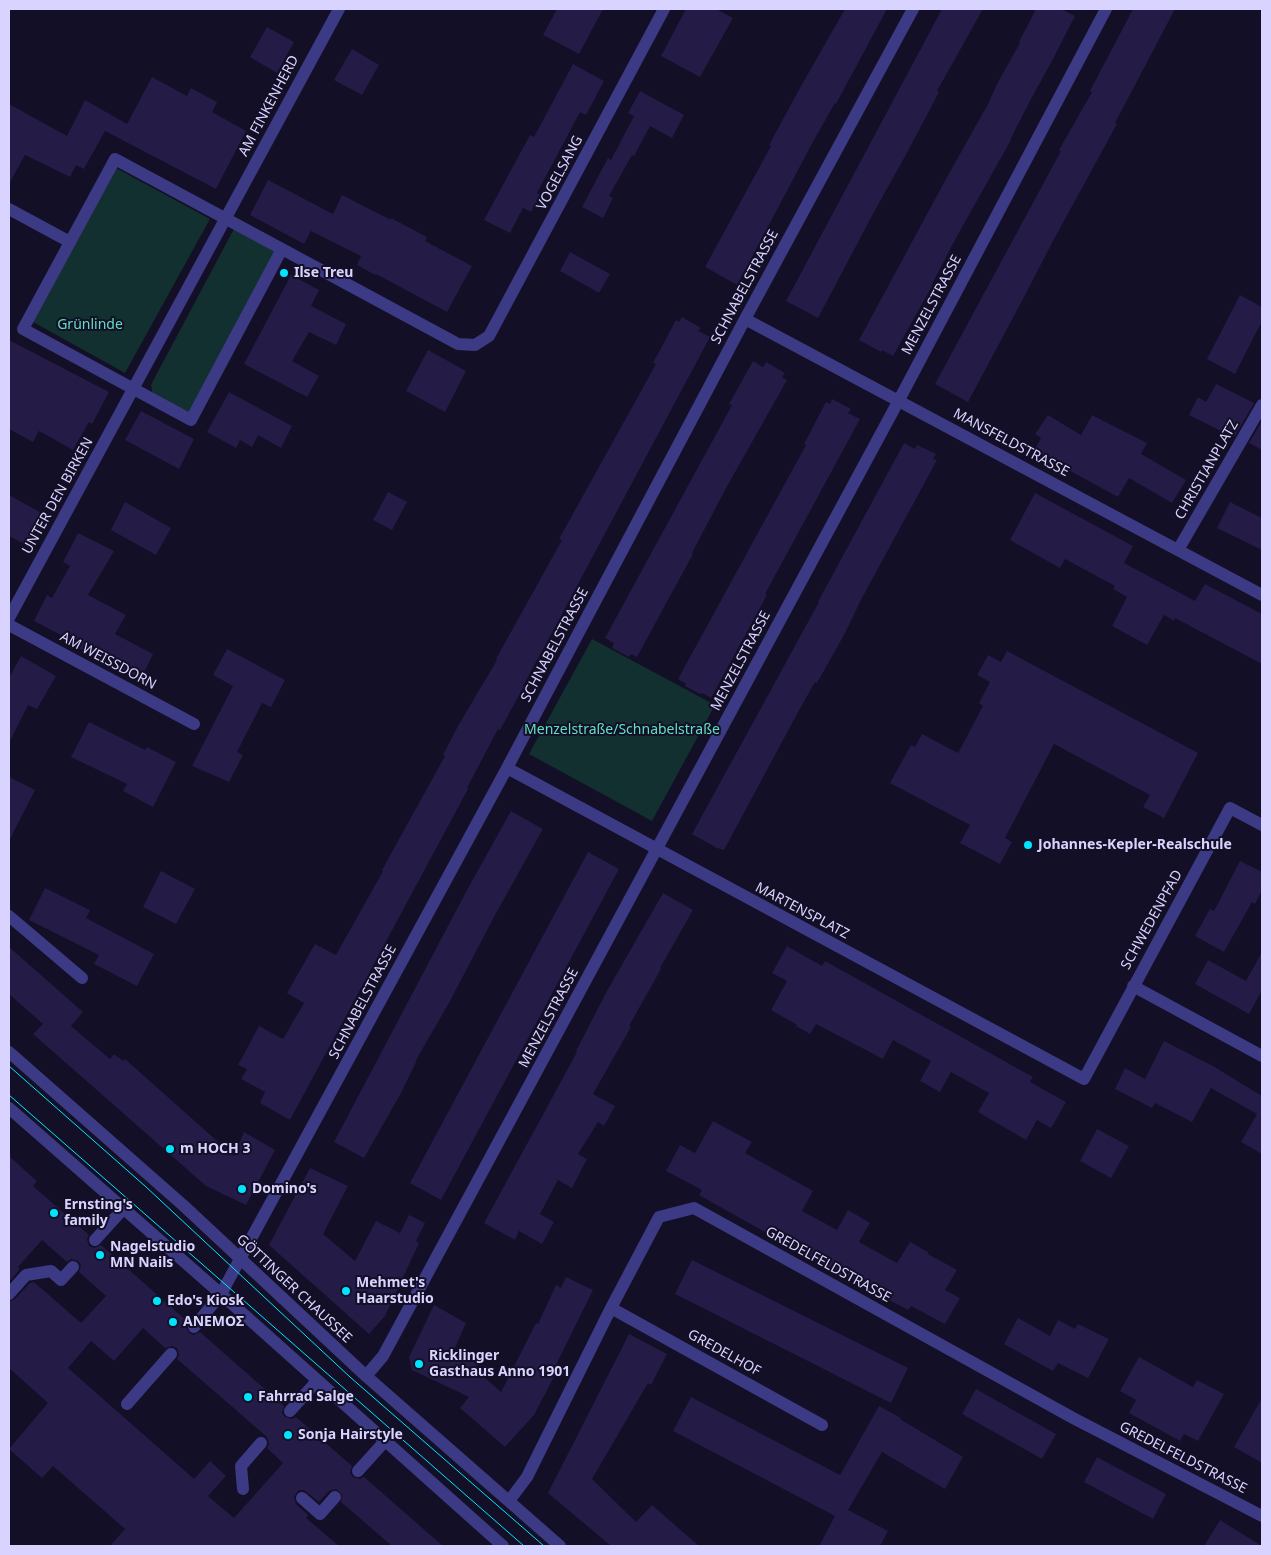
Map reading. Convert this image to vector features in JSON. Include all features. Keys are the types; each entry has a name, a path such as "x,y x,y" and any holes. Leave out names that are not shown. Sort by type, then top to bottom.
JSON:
{"street":[{"name":"AM FINKENHERD","path":"225,218 338,9"},
{"name":"VOGELSANG","path":"282,249 458,344 475,345 489,336 664,9"},
{"name":"SCHNABELSTRASSE","path":"194,1327 222,1294 507,768 745,319 913,9"},
{"name":"MENZELSTRASSE","path":"366,1376 383,1356 899,400 1106,9"},
{"path":"115,159 225,218 282,249 191,420 23,330 115,159"},
{"path":"9,209 70,242"},
{"path":"133,389 225,218"},
{"name":"MANSFELDSTRASSE","path":"745,319 1262,595"},
{"name":"UNTER DEN BIRKEN","path":"9,618 133,389"},
{"name":"CHRISTIANPLATZ","path":"1178,550 1262,405"},
{"name":"AM WEISSDORN","path":"9,625 194,724"},
{"name":"MARTENSPLATZ","path":"507,768 656,850 1084,1078"},
{"name":"SCHWEDENPFAD","path":"1084,1078 1230,808 1262,824"},
{"path":"9,916 82,978"},
{"path":"1133,986 1262,1056"},
{"name":"GÖTTINGER CHAUSSEE","path":"9,1052 184,1206 366,1376 560,1546"},
{"path":"9,1108 222,1294 503,1546"},
{"path":"95,1240 124,1208"},
{"name":"GREDELFELDSTRASSE","path":"509,1501 527,1477 611,1308 659,1217 694,1208 1073,1418 1262,1516"},
{"path":"9,1294 26,1275 51,1271 61,1280 73,1267"},
{"name":"GREDELHOF","path":"611,1308 822,1424"},
{"path":"127,1404 171,1354"},
{"path":"290,1411 317,1381"},
{"path":"358,1471 386,1440"},
{"path":"243,1489 241,1466 261,1443"},
{"path":"302,1498 320,1514 336,1497"}],"green space":[{"name":"Grünlinde","path":"116,168 210,219 125,373 33,322"},
{"path":"235,227 279,250 189,418 153,395 151,385"},
{"name":"Menzelstraße/Schnabelstraße","path":"592,639 715,705 652,821 529,754"}],"building":[{"path":"557,9 603,9 579,54 543,35"},
{"path":"686,9 716,9 733,18 700,77 661,56"},
{"path":"845,9 887,9 836,104 814,140 737,285 705,267 771,146 769,145 801,86"},
{"path":"942,9 983,9 937,91 939,92 818,318 786,301"},
{"path":"1036,9 1061,9 1075,16 1011,140 893,356 882,350 881,352 859,340 988,104"},
{"path":"1133,9 1175,9 1115,123 1117,124 968,402 935,384 1061,151 1059,150 1092,92 1090,91"},
{"path":"267,27 294,42 277,73 250,57"},
{"path":"352,49 379,65 362,95 334,80"},
{"path":"573,64 604,81 586,115 580,112 537,193 540,195 531,212 523,208 510,233 484,220 530,135 534,137"},
{"path":"152,77 187,96 191,88 217,102 212,112 246,131 216,189 105,131 84,169 76,165 70,177 25,155 9,184 9,104 67,136 85,100 127,124"},
{"path":"640,91 684,115 672,138 650,126 609,196 613,198 603,218 582,207 608,158 611,160 634,116 628,113"},
{"path":"268,180 333,214 342,195 427,237 425,241 472,266 447,312 357,265 361,256 311,231 304,244 250,215"},
{"path":"570,252 610,274 599,293 560,271"},
{"path":"291,275 319,290 311,306 346,324 336,345 309,332 292,361 319,376 307,397 244,364"},
{"path":"1240,295 1262,307 1262,321 1235,374 1207,359"},
{"path":"682,317 701,328 698,331 710,337 524,686 500,730 498,729 468,789 290,1120 260,1103 265,1092 241,1079 247,1069 238,1065 259,1026 283,1039 304,1003 287,993 315,944 336,955 445,756 443,755 458,726 497,660 562,540 559,539 656,364 653,363 676,320 679,322"},
{"path":"9,340 109,392 92,424 89,422 73,450 39,431 33,442 9,429"},
{"path":"428,350 466,371 445,412 406,391"},
{"path":"753,361 763,367 766,362 785,373 782,377 787,380 725,490 693,554 637,657 631,654 629,657 612,648 614,643 605,638 732,405 729,404"},
{"path":"1216,384 1254,403 1235,436 1189,415 1198,397 1206,402"},
{"path":"229,392 292,426 281,448 258,435 252,447 240,440 236,448 207,432"},
{"path":"832,399 851,409 848,413 860,419 711,698 702,693 700,694 685,686 686,684 678,679 806,445 804,444 826,402 830,404"},
{"path":"141,411 194,439 179,469 125,440"},
{"path":"1048,415 1081,435 1092,415 1147,443 1141,454 1186,480 1172,503 1129,478 1118,497 1034,451 1041,438 1035,434"},
{"path":"1262,421 1262,450 1249,443"},
{"path":"904,443 915,449 917,445 936,454 933,459 937,460 844,635 797,714 724,850 717,848 692,834"},
{"path":"388,492 407,502 392,530 373,520"},
{"path":"1035,493 1133,546 1124,563 1195,601 1205,584 1262,614 1262,664 1175,618 1174,621 1164,615 1147,645 1112,626 1127,597 1113,589 1115,586 1065,559 1060,568 1010,540"},
{"path":"9,495 45,515 28,546 9,536"},
{"path":"125,502 171,528 156,555 111,530"},
{"path":"1230,502 1262,518 1262,550 1217,528"},
{"path":"78,533 114,551 88,595 126,615 115,634 153,654 141,679 76,647 78,644 34,621 47,595 52,598 70,566 63,562"},
{"path":"227,649 285,680 271,707 262,703 237,752 243,755 229,782 192,766 233,686 213,675"},
{"name":"Johannes-Kepler-Realschule","path":"1007,651 1198,753 1164,818 1143,807 1150,795 1054,744 1005,838 1012,842 1000,864 960,843 970,825 890,783 911,745 915,747 922,734 958,753 983,706 979,703 990,682 977,675 988,655 1001,662"},
{"path":"21,656 56,676 37,709 28,705 9,743 9,678"},
{"path":"89,722 145,750 147,747 176,762 153,807 123,791 127,784 71,757"},
{"path":"9,777 35,790 9,841"},
{"path":"511,811 543,829 364,1158 334,1142 467,890"},
{"path":"588,852 619,869 441,1200 410,1183"},
{"path":"1240,861 1262,872 1262,890 1255,904 1252,902 1224,952 1195,936 1210,909 1214,911"},
{"path":"161,871 195,889 176,924 143,907"},
{"path":"45,888 90,910 86,918 154,954 137,986 94,964 99,955 29,920"},
{"path":"663,893 693,910 593,1094 615,1106 604,1126 598,1122 578,1154 587,1159 572,1188 558,1180 540,1214 554,1222 542,1244 519,1231 515,1240 484,1223 577,1052 607,991"},
{"path":"787,946 822,966 825,961 1033,1077 1030,1082 1066,1102 1051,1128 1037,1120 1026,1140 978,1112 989,1093 951,1072 940,1092 920,1081 931,1061 893,1040 883,1059 816,1024 810,1034 771,1010 787,981 772,973"},
{"path":"9,947 83,1012 71,1026 110,1059 114,1054 123,1061 125,1059 234,1156 244,1132 275,1150 246,1205 206,1186 33,1034 43,1024 9,994"},
{"path":"1262,952 1262,990 1249,1014 1195,984 1208,960 1246,981"},
{"path":"1164,1041 1213,1066 1262,1096 1262,1154 1241,1142 1257,1114 1211,1088 1192,1122 1155,1103 1152,1108 1115,1089 1125,1068 1145,1079"},
{"path":"713,1121 752,1142 745,1153 813,1191 802,1211 837,1230 848,1210 870,1223 859,1242 897,1263 910,1242 957,1270 945,1290 960,1298 945,1324 911,1306 908,1310 811,1258 699,1195 702,1190 666,1171 680,1145 695,1153"},
{"path":"1097,1129 1129,1146 1111,1178 1080,1161"},
{"path":"9,1156 37,1181 33,1186 89,1235 87,1239 89,1246 94,1248 101,1245 188,1322 186,1326 189,1333 193,1335 200,1332 284,1406 282,1413 285,1417 292,1419 296,1417 352,1466 350,1473 353,1477 360,1479 364,1477 443,1546 392,1546 341,1502 342,1494 336,1489 329,1491 319,1502 304,1490 299,1490 294,1497 296,1504 308,1515 306,1518 339,1546 110,1546 125,1529 53,1466 42,1478 9,1449 48,1403 9,1368 9,1302 15,1299 30,1283 34,1282 81,1323 106,1296 79,1272 81,1265 78,1261 71,1259 67,1262 42,1240 18,1267 20,1269 9,1282","holes":["143,1328 165,1348 172,1346 177,1348 179,1355 177,1359 267,1437 269,1444 267,1448 283,1463 234,1518 208,1496 226,1476 210,1461 194,1479 68,1368 91,1341 114,1361"]},
{"path":"310,1168 348,1186 323,1234 355,1261 376,1221 400,1233 409,1215 425,1223 416,1241 419,1243 385,1316 369,1334 269,1245"},
{"path":"692,1260 908,1368 891,1403 675,1294"},
{"path":"566,1277 593,1290 553,1371 556,1373 534,1415 505,1447 460,1408 469,1397 412,1370 409,1357 434,1305 466,1323 453,1352 478,1364 475,1369 501,1392 536,1323 538,1324 556,1285 561,1288"},
{"path":"1018,1318 1050,1336 1058,1320 1075,1329 1078,1324 1109,1339 1088,1378 1058,1363 1053,1371 1004,1344"},
{"path":"629,1334 667,1354 651,1385 648,1383 592,1479 636,1522 652,1505 699,1546 611,1546 548,1493"},
{"path":"1139,1357 1193,1387 1197,1380 1224,1394 1198,1441 1184,1434 1180,1441 1129,1413 1136,1400 1120,1391"},
{"path":"976,1389 1056,1434 1042,1459 962,1414"},
{"path":"691,1397 840,1475 879,1406 963,1457 945,1489 882,1452 848,1510 888,1531 880,1546 819,1546 835,1516 673,1431"},
{"path":"1262,1398 1262,1463 1234,1447"},
{"path":"1097,1457 1166,1494 1153,1519 1084,1482"},
{"path":"1220,1520 1262,1546 1204,1546"}],"tram line":[{"path":"9,1066 145,1186 350,1377 544,1546"},
{"path":"9,1095 524,1546"}],"place":[{"name":"Ilse Treu","path":"284,273"},
{"name":"Johannes-Kepler-Realschule","path":"1028,845"},
{"name":"m HOCH 3","path":"170,1149"},
{"name":"Domino's","path":"242,1189"},
{"name":"Ernsting's family","path":"54,1213"},
{"name":"Nagelstudio MN Nails","path":"100,1255"},
{"name":"Mehmet's Haarstudio","path":"346,1291"},
{"name":"Edo's Kiosk","path":"157,1301"},
{"name":"ΑΝΕΜΟΣ","path":"173,1322"},
{"name":"Ricklinger Gasthaus Anno 1901","path":"419,1364"},
{"name":"Fahrrad Salge","path":"248,1397"},
{"name":"Sonja Hairstyle","path":"288,1435"}]}
